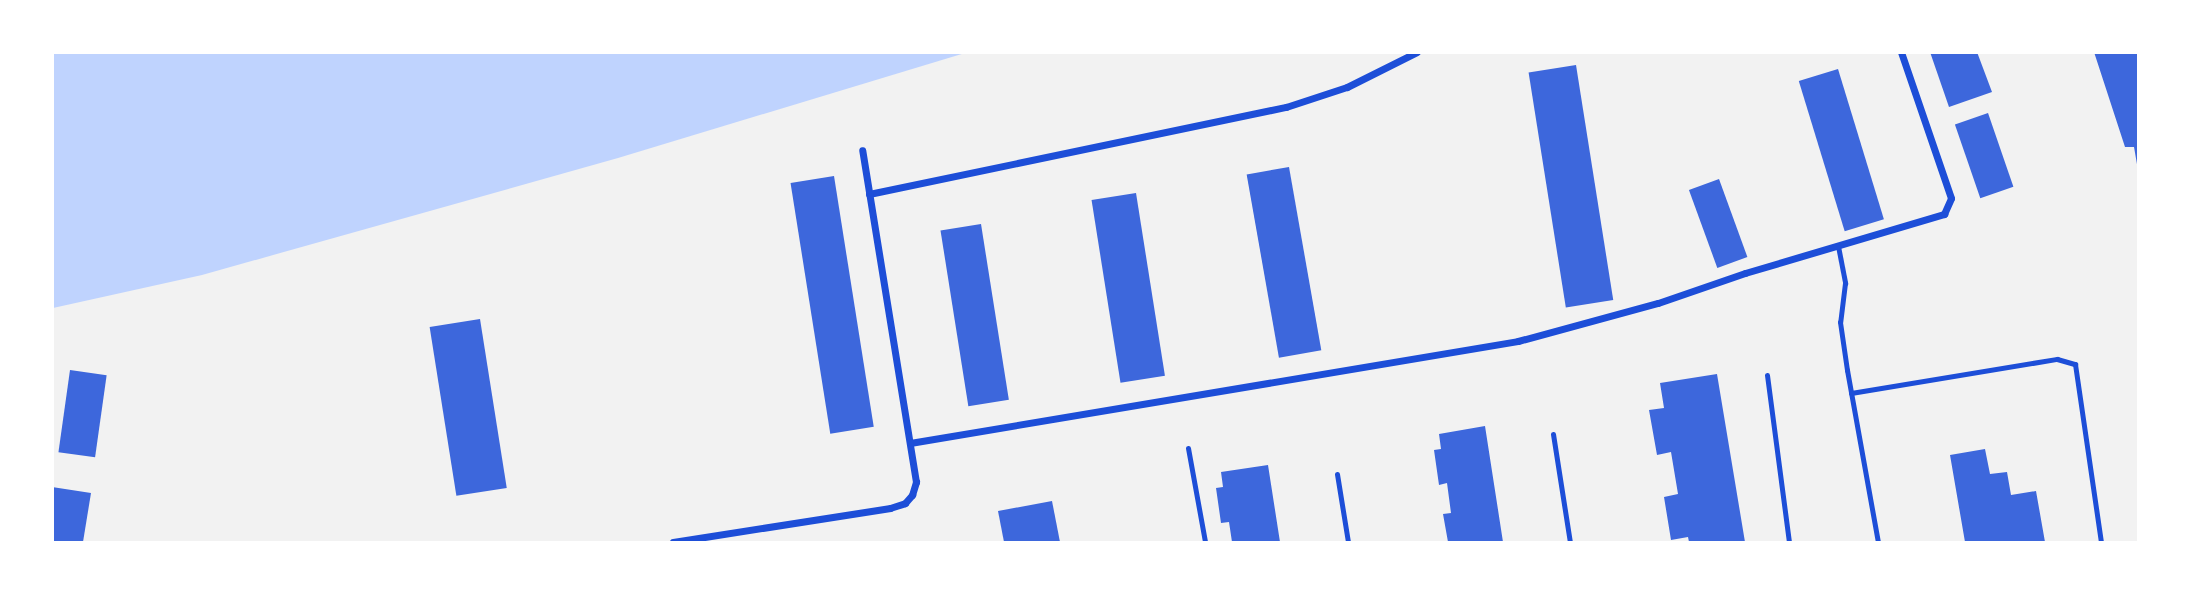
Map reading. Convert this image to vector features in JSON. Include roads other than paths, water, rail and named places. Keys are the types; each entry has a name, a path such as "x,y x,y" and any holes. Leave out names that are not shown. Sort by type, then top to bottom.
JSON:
{"street":[{"path":"869,194 1286,107 1348,87 1418,52"},
{"path":"910,443 1518,341 1658,303 1944,214 1951,198 1901,52"},
{"path":"673,542 840,517 905,503 916,482 862,149"}],"lane":[{"path":"1838,246 1845,283 1840,322 1878,542"},
{"path":"1851,393 2057,359 2075,364 2101,542"},
{"path":"1767,375 1789,542"},
{"path":"1553,434 1570,542"},
{"path":"1188,448 1205,542"},
{"path":"1337,474 1348,542"}],"water":[{"path":"52,53 965,53 618,158 202,275 53,308"}]}
